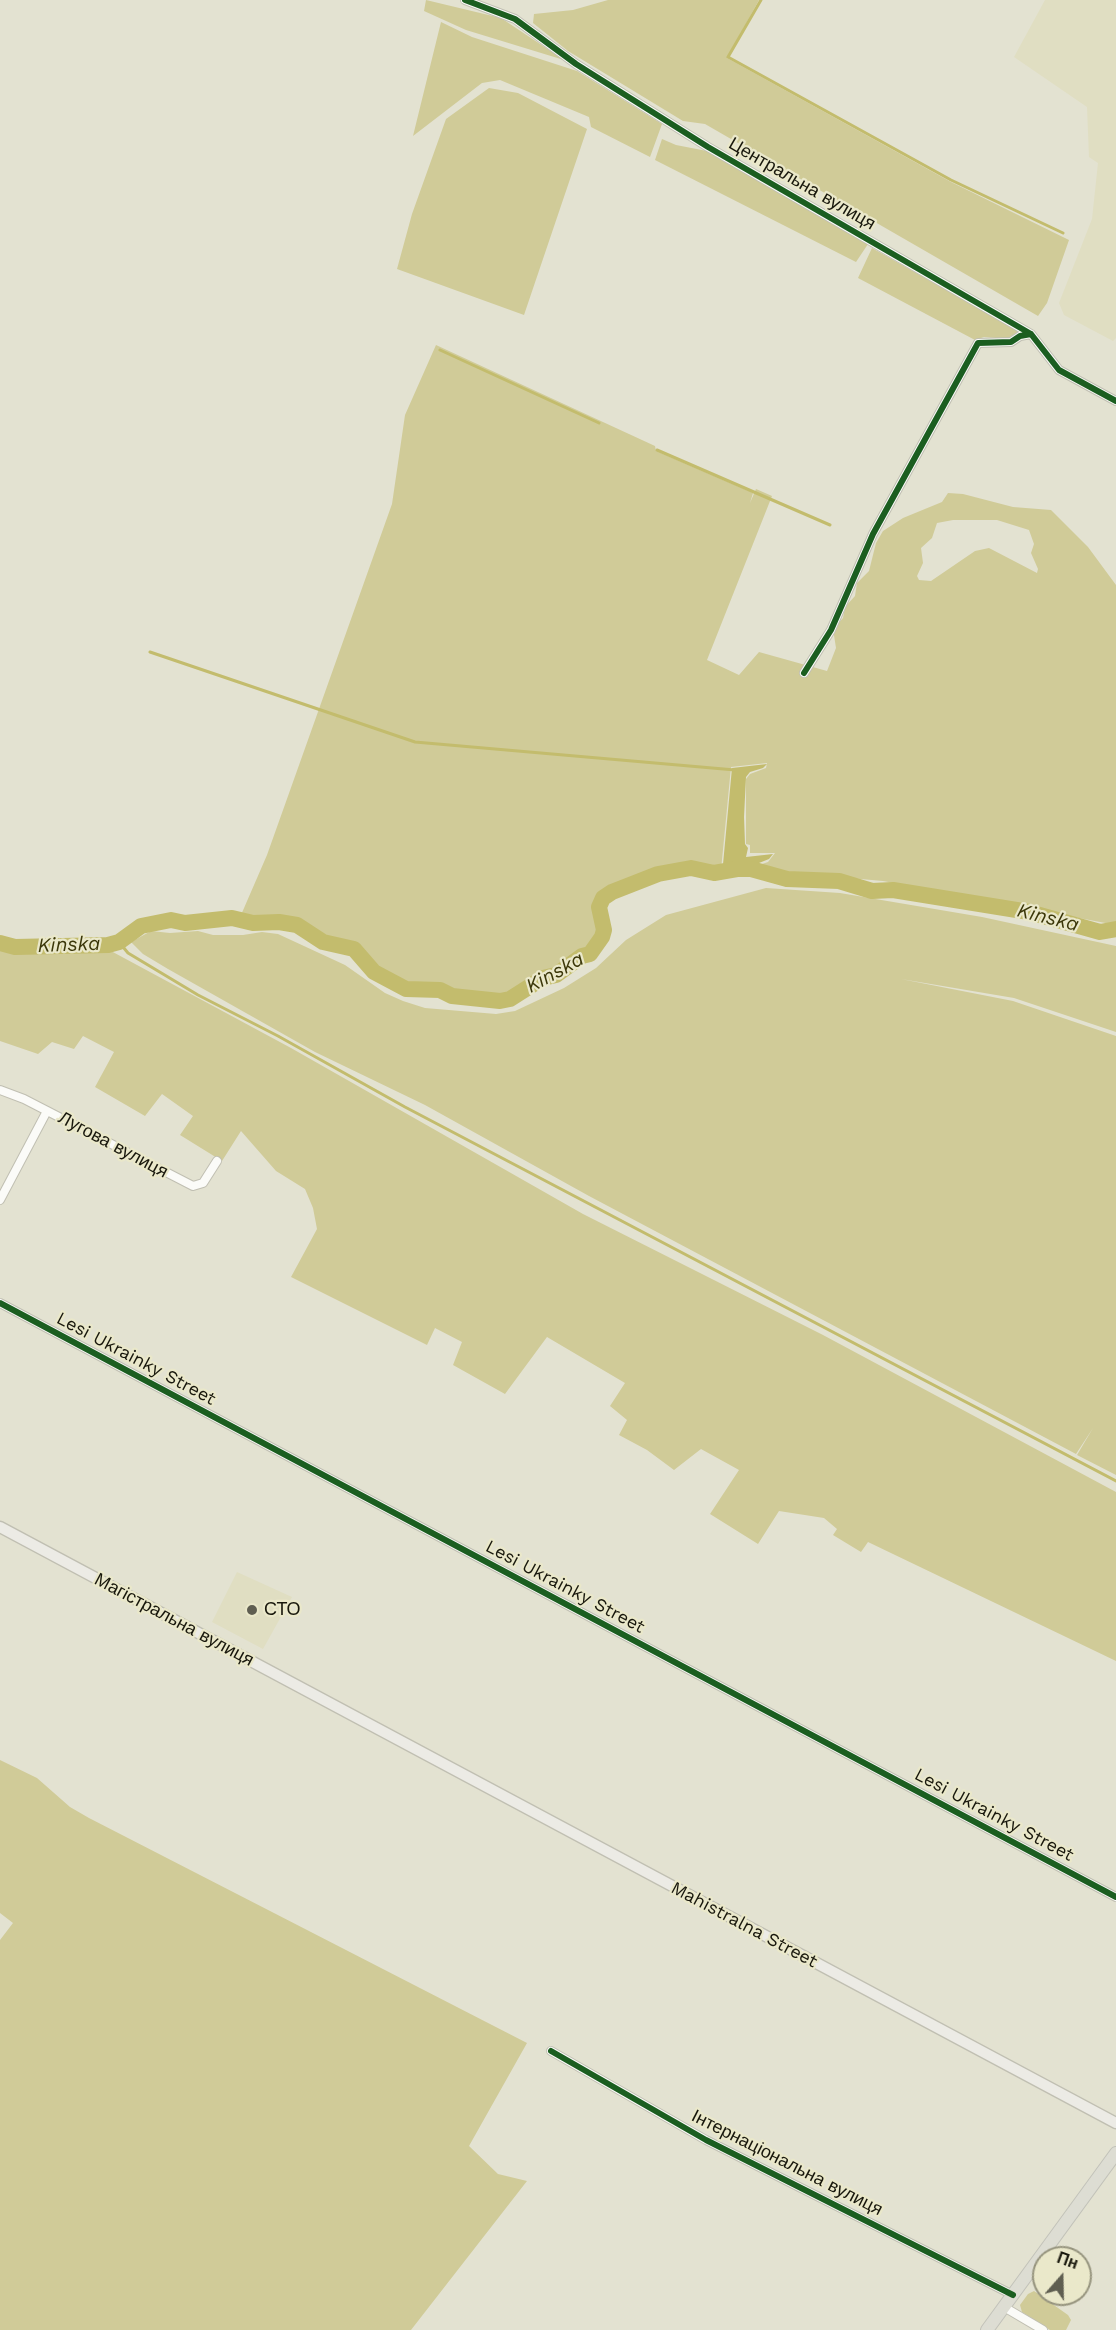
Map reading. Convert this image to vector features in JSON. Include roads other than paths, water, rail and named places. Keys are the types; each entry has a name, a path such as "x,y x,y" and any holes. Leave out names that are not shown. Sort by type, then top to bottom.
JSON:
{"main road":[{"name":"Магістральна вулиця","path":"0,1527 373,1726"},
{"name":"Mahistralna Street","path":"373,1726 1116,2123"},
{"path":"987,2330 1116,2153"}],"street":[{"name":"Центральна вулиця","path":"465,0 515,19 576,64 708,147 1031,334 1059,370 1116,401"},
{"path":"804,673 831,630 873,534 978,343 1011,342 1020,336 1031,334"},
{"name":"Лугова вулиця","path":"0,1089 193,1186 203,1183 217,1161"},
{"path":"0,1200 47,1111"},
{"name":"Lesi Ukrainky Street","path":"0,1303 1116,1897"},
{"name":"Інтернаціональна вулиця","path":"550,2051 705,2139 1013,2295"},
{"path":"1004,2307 1043,2330"}],"waterway":[{"path":"761,0 728,57 951,180 1063,233"},
{"path":"440,350 599,423"},
{"path":"657,450 830,525"},
{"path":"150,652 415,742 735,770"},
{"name":"Kinska","path":"0,943 15,947 108,945 119,942 141,926 171,920 185,923 232,918 253,923 279,922 297,925 323,942 354,949 374,972 406,989 440,990 452,996 500,1001 510,999 543,978 556,975 582,956 590,954 604,930 599,907 603,898 612,892 658,874 691,868 714,873 751,869 787,879 839,881 872,891 893,890 1029,912 1100,932 1116,929"},
{"path":"119,942 128,953 198,995 278,1036 405,1107 1116,1481"}],"place":[{"name":"СТО","path":"252,1610"}]}
